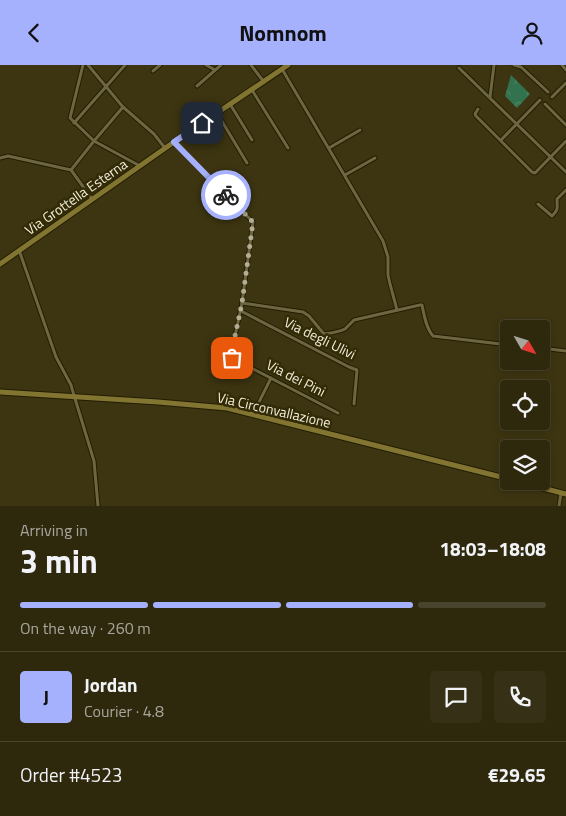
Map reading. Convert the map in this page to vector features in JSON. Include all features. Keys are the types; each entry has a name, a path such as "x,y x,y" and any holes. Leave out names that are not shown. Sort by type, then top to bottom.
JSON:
{"main road":[{"name":"Via Grottella Esterna","path":"0,263 288,65"},
{"name":"Via Circonvallazione","path":"0,392 227,408 500,477"},
{"path":"549,490 563,494"}],"street":[{"path":"83,65 70,118 94,141 140,166"},
{"path":"88,65 123,107 154,134 165,149"},
{"path":"74,123 125,65"},
{"path":"153,71 160,65"},
{"path":"206,65 215,70"},
{"path":"197,86 221,65"},
{"path":"251,65 264,81"},
{"path":"490,98 494,65"},
{"path":"514,65 523,66 548,92"},
{"path":"562,65 566,70"},
{"path":"459,68 566,172"},
{"path":"282,69 383,241 388,257 388,275 397,310"},
{"path":"552,97 566,83"},
{"path":"252,89 288,148"},
{"path":"501,140 540,100"},
{"path":"230,104 252,140"},
{"path":"545,104 566,125"},
{"path":"71,170 123,107"},
{"path":"478,109 475,114 476,116 532,172 535,173 566,141"},
{"path":"217,113 247,163"},
{"path":"329,148 360,130"},
{"path":"174,142 253,222 241,311"},
{"path":"0,158 8,156 71,170 92,200"},
{"path":"345,175 375,158"},
{"path":"538,204 552,216 558,206 558,199 566,190"},
{"path":"19,250 56,357 71,385 75,397 94,461 98,506"},
{"path":"242,303 303,312 309,316 324,334 341,331 354,320 422,305 431,334 435,337 500,344"},
{"name":"Via dei Pini","path":"241,311 231,355 232,358 338,413"},
{"name":"Via degli Ulivi","path":"241,311 357,370 354,404"},
{"path":"550,349 566,351"},
{"path":"253,414 271,377"},
{"path":"559,506 563,494"}],"green space":[{"path":"511,75 530,94 517,108 505,96"}],"way so far":[{"path":"226,195 253,222 232,358"}],"route":[{"path":"202,123 174,142 226,195"}]}
